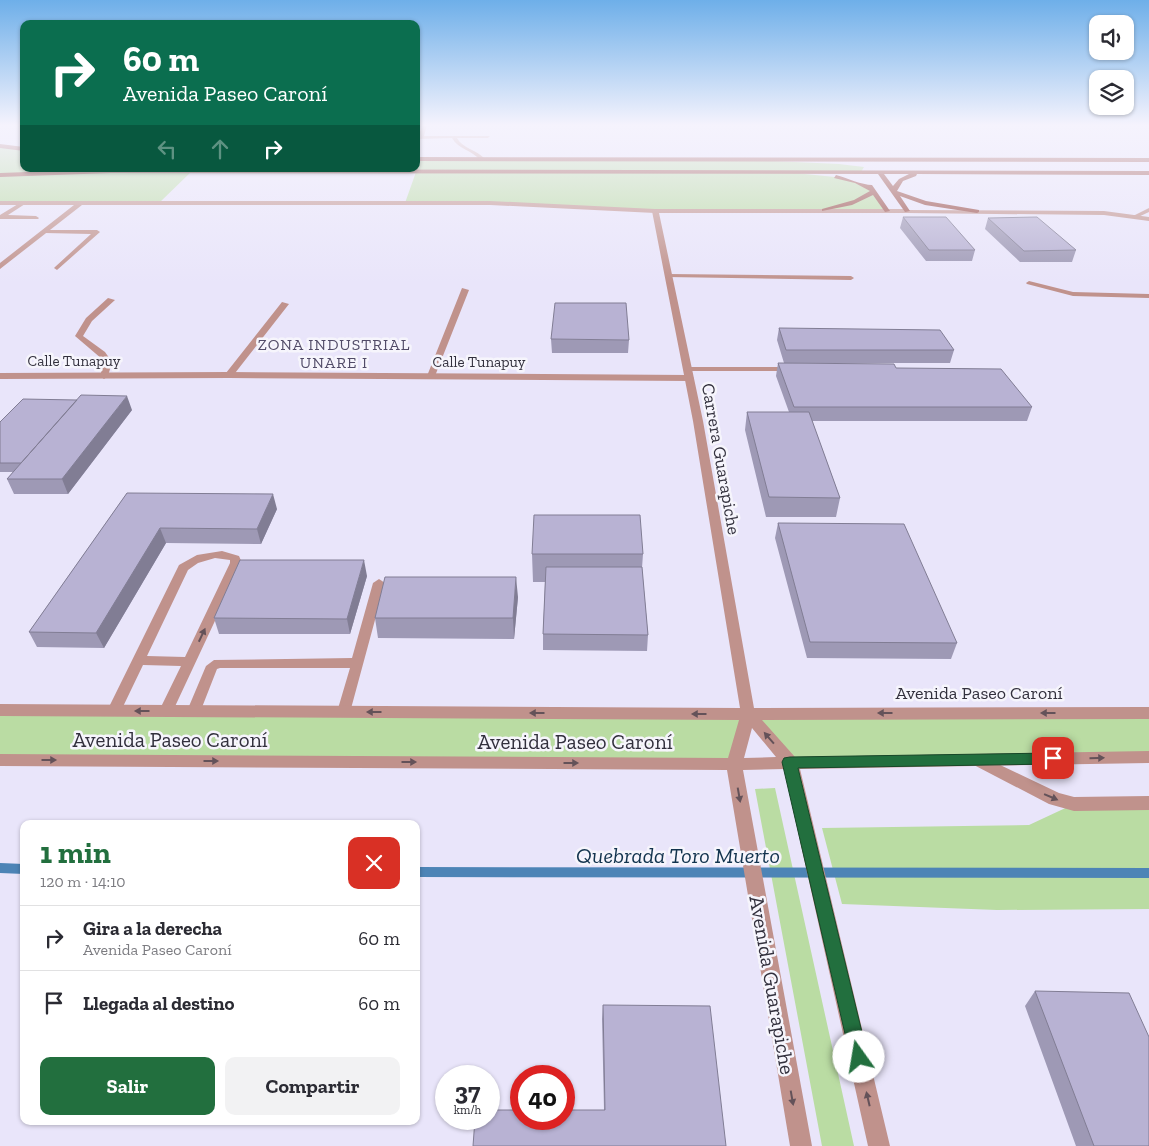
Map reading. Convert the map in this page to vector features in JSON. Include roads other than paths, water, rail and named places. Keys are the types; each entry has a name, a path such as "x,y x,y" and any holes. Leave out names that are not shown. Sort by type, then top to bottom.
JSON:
{"main road":[{"path":"837,177 862,184 874,191"},
{"path":"866,177 887,211"},
{"path":"883,177 907,211"},
{"path":"893,192 896,184 907,177"},
{"path":"824,210 857,202 867,198 874,191"},
{"path":"893,192 925,203 976,211"}],"street":[{"path":"0,203 472,203 655,211 824,210 1104,213 1138,216 1149,219"},
{"path":"0,267 79,204"},
{"name":"Carrera Guarapiche","path":"655,211 698,420 748,714"},
{"name":"Calle Tunapuy","path":"0,376 688,374"},
{"name":"Avenida Paseo Caroní","path":"0,710 748,714 1149,713"},
{"path":"748,714 790,762 879,1146"},
{"name":"Avenida Guarapiche","path":"748,714 734,764 800,1146"},
{"name":"Avenida Paseo Caroní","path":"0,760 734,764 1149,757"},
{"path":"977,760 1055,799 1074,804 1149,803"}],"lane":[{"path":"0,217 22,203"},
{"path":"1138,216 1149,210"},
{"path":"0,217 36,218"},
{"path":"45,230 94,231 98,234 57,268"},
{"path":"668,276 851,278"},
{"path":"1029,283 1050,291 1075,295 1149,296"},
{"path":"431,376 465,290"},
{"path":"104,376 108,362 103,352 87,345 79,336 89,320 111,300"},
{"path":"230,375 285,304"},
{"path":"688,374 807,370"},
{"path":"114,711 183,568 190,561 202,557 228,555 234,558 236,563 166,711"},
{"path":"344,712 379,583"},
{"path":"139,660 189,662"},
{"path":"194,711 212,666 218,663 357,663"}],"waterway":[{"name":"Quebrada Toro Muerto","path":"0,868 20,869"},
{"name":"Quebrada Toro Muerto","path":"420,872 1149,873"}],"district":[{"name":"ZONA INDUSTRIAL UNARE I","path":"334,353"}]}
